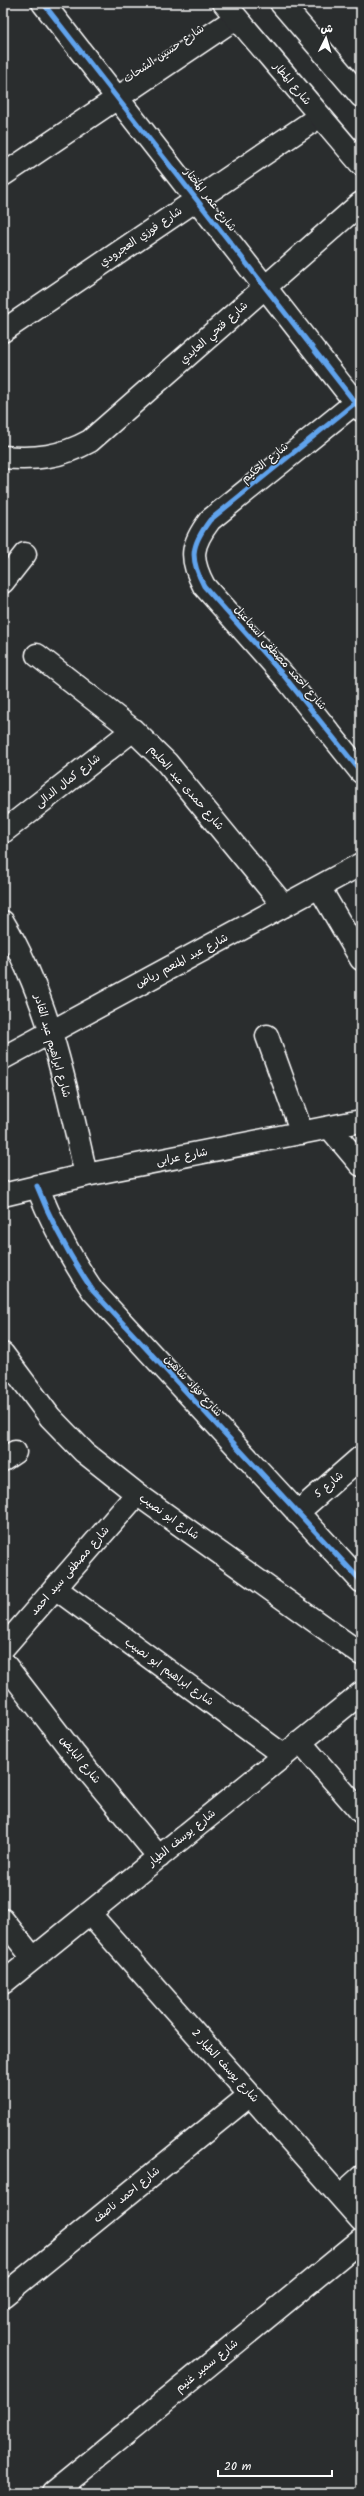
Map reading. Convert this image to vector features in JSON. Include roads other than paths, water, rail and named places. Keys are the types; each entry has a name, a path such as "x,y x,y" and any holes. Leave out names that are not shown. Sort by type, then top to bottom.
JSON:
{"street":[{"name":"شارع عمر المختار","path":"43,3 265,287 359,403"},
{"path":"281,3 361,96"},
{"name":"شارع حسين الشحات","path":"3,175 117,98 230,10"},
{"name":"شارع المطار","path":"230,10 361,164"},
{"name":"شارع فوزي العجرودي","path":"3,331 320,116"},
{"name":"شارع فتحي العايدي","path":"3,458 29,459 60,454 76,448 103,431 361,203"},
{"name":"شارع الحكيم","path":"192,552 199,534 210,520 359,403"},
{"name":"شارع احمد مصطفى اسماعيل","path":"192,552 195,570 204,586 284,676 361,772"},
{"path":"3,582 25,554"},
{"name":"شارع حمدى عبد الحليم","path":"37,655 133,730 167,763 284,906"},
{"name":"شارع كمال الدالى","path":"3,832 133,730"},
{"name":"شارع عبد المنعم رياض","path":"3,1058 361,864"},
{"path":"319,887 361,959"},
{"name":"شارع ابراهيم عبد القادر","path":"3,922 16,944 37,991 86,1175"},
{"path":"267,1036 302,1133"},
{"name":"شارع عرابى","path":"3,1195 86,1175 361,1121"},
{"path":"330,1128 361,1165"},
{"name":"شارع فؤاد شاهين","path":"37,1186 52,1222 70,1258 93,1291 361,1581"},
{"name":"شارع ابو نصيب","path":"3,1354 50,1418 84,1452 137,1494 361,1654"},
{"name":"شارع 5","path":"297,1513 361,1456"},
{"name":"شارع مصطفى سيد احمد","path":"3,1648 137,1494"},
{"name":"شارع ابراهيم ابو نصيب","path":"55,1588 283,1755"},
{"name":"شارع البايض","path":"3,1662 74,1754 158,1856"},
{"name":"شارع يوسف الطيار","path":"3,1982 361,1693"},
{"path":"300,1742 361,1812"},
{"name":"شارع يوسف الطيار 2","path":"89,1913 361,2220"},
{"path":"3,1920 33,1958"},
{"name":"شارع احمد ناصف","path":"3,2296 250,2095"},
{"path":"340,2196 361,2177"},
{"name":"شارع سمير غنيم","path":"53,2493 361,2240"}]}
